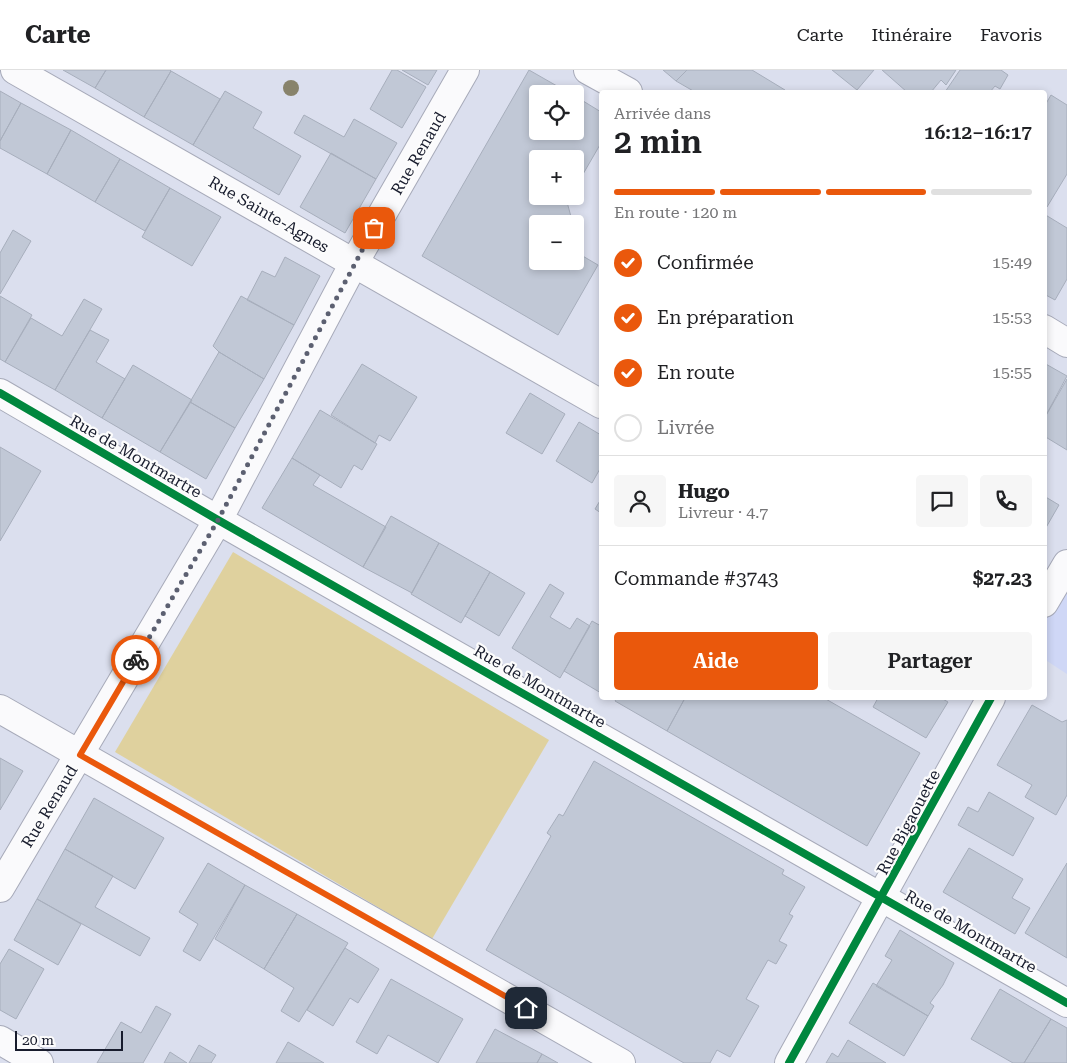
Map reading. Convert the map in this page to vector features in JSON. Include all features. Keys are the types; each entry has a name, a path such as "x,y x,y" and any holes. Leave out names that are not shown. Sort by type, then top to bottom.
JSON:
{"street":[{"name":"Rue Sainte-Agnes","path":"15,70 599,403"},
{"name":"Rue Renaud","path":"0,888 218,520 354,263 465,70"},
{"path":"588,70 624,90"},
{"path":"1047,331 1067,342"},
{"name":"Rue de Montmartre","path":"0,393 218,520 1067,1002"},
{"path":"1047,598 1067,564"},
{"name":"Rue Bigaouette","path":"789,1063 990,700"},
{"path":"0,709 622,1063"},
{"path":"0,1040 38,1063"}],"shaded area":[{"path":"233,552 549,740 432,939 115,752"},
{"path":"1067,564 1067,674 1047,661 1047,598"}],"building":[{"path":"63,70 106,70 95,88"},
{"path":"106,70 171,71 144,117 95,88"},
{"path":"392,70 397,70 426,87 402,128 370,109"},
{"path":"402,70 437,70 428,85"},
{"path":"529,70 555,85 529,85 529,140 584,140 584,102 599,111 599,146 584,172 584,150 529,150 529,205 568,205 571,215 529,215 529,270 584,270 584,257 598,265 558,335 422,256"},
{"path":"663,70 687,70 676,81"},
{"path":"687,70 752,70 785,90 692,90 676,81"},
{"path":"832,70 874,70 857,90"},
{"path":"882,70 956,70 946,85 941,80 933,90 905,90"},
{"path":"960,70 1001,70 1008,75 1000,89 995,86 992,90 946,90"},
{"path":"171,71 220,99 193,145 144,117"},
{"path":"0,91 21,103 0,141"},
{"path":"225,91 262,112 253,128 301,156 279,195 193,145"},
{"path":"1051,95 1067,105 1067,174 1047,207 1047,102"},
{"path":"21,103 71,130 47,174 0,148 0,141"},
{"path":"304,115 344,137 354,119 397,143 376,179 294,133"},
{"path":"71,130 120,159 95,202 47,174"},
{"path":"331,153 376,179 345,233 300,207"},
{"path":"120,159 170,188 145,231 95,202"},
{"path":"170,188 221,217 192,266 142,237"},
{"path":"1047,216 1067,228 1067,279 1055,300 1047,296"},
{"path":"13,230 31,241 0,294 0,253"},
{"path":"285,257 320,276 294,325 247,300 262,271 275,277"},
{"path":"0,296 32,315 5,362 0,359"},
{"path":"241,296 294,325 264,379 219,352 213,346"},
{"path":"84,299 102,309 55,390 5,362 31,318 62,336"},
{"path":"90,330 109,340 96,362 125,379 102,418 55,390"},
{"path":"219,352 264,379 235,428 190,402"},
{"path":"362,364 417,397 390,441 379,435 375,443 331,415"},
{"path":"133,365 192,400 160,452 102,418"},
{"path":"1047,365 1067,376 1047,413"},
{"path":"1067,379 1067,450 1047,438 1047,414"},
{"path":"530,393 565,414 542,454 506,433"},
{"path":"190,402 235,428 206,479 160,452"},
{"path":"320,410 377,444 362,470 354,465 341,488 292,458"},
{"path":"579,422 599,434 599,471 592,483 556,461"},
{"path":"0,447 41,471 0,541"},
{"path":"292,458 320,475 313,485 386,527 363,567 262,508"},
{"path":"1047,498 1059,505 1047,526"},
{"path":"599,502 599,512 595,509"},
{"path":"391,516 439,543 412,593 363,567"},
{"path":"439,543 490,572 461,623 411,594"},
{"path":"490,572 525,593 499,636 465,616"},
{"path":"550,584 564,593 550,617 570,629 577,618 590,626 560,678 512,648"},
{"path":"592,621 599,625 599,692 564,671"},
{"path":"616,700 684,700 667,731"},
{"path":"684,700 827,700 920,753 867,846 667,731"},
{"path":"877,700 944,700 948,702 926,738 873,707"},
{"path":"1032,705 1062,722 1067,720 1067,795 1056,815 1025,797 1032,785 997,765"},
{"path":"0,758 23,771 0,810"},
{"path":"594,761 784,870 782,874 805,887 789,914 793,916 779,941 787,945 776,964 768,960 746,999 759,1006 730,1057 717,1050 710,1063 684,1063 486,950 551,836 547,833 559,814 563,816"},
{"path":"989,792 1034,818 1013,856 958,825 968,807 978,812"},
{"path":"94,798 164,838 135,889 65,849"},
{"path":"969,848 1023,879 1012,898 1030,908 1015,934 943,892"},
{"path":"65,849 113,876 95,907 150,938 140,956 37,899"},
{"path":"208,863 245,885 200,961 183,951 198,924 179,912"},
{"path":"1067,863 1067,958 1025,933"},
{"path":"245,885 297,914 264,969 215,939"},
{"path":"37,899 81,924 58,965 14,940"},
{"path":"297,914 348,943 299,1022 281,1011 294,988 264,969"},
{"path":"900,930 954,963 943,985 930,1003 934,1006 928,1016 876,986 892,960 885,956"},
{"path":"345,948 379,969 358,1003 350,998 333,1026 307,1010"},
{"path":"9,949 44,969 16,1019 0,1010 0,964"},
{"path":"391,979 463,1019 438,1063 388,1035 377,1054 356,1042"},
{"path":"873,983 928,1016 904,1056 849,1023"},
{"path":"1000,989 1051,1019 1024,1063 1013,1063 971,1039"},
{"path":"156,1006 171,1014 143,1063 97,1063 121,1022 141,1033"},
{"path":"1051,1019 1067,1028 1067,1063 1024,1063"},
{"path":"495,1029 542,1054 537,1063 476,1063"},
{"path":"848,1040 886,1063 826,1063 832,1053 838,1057"},
{"path":"288,1042 324,1063 276,1063"},
{"path":"199,1045 216,1055 211,1063 189,1063"},
{"path":"170,1052 187,1063 164,1063"},
{"path":"542,1054 558,1063 537,1063"}],"cycle path":[{"path":"0,393 218,520 1067,1003"},
{"path":"789,1063 990,700"}],"way so far":[{"path":"136,660 218,520 374,228"}],"route":[{"path":"136,660 80,755 431,952 526,1008"}]}
